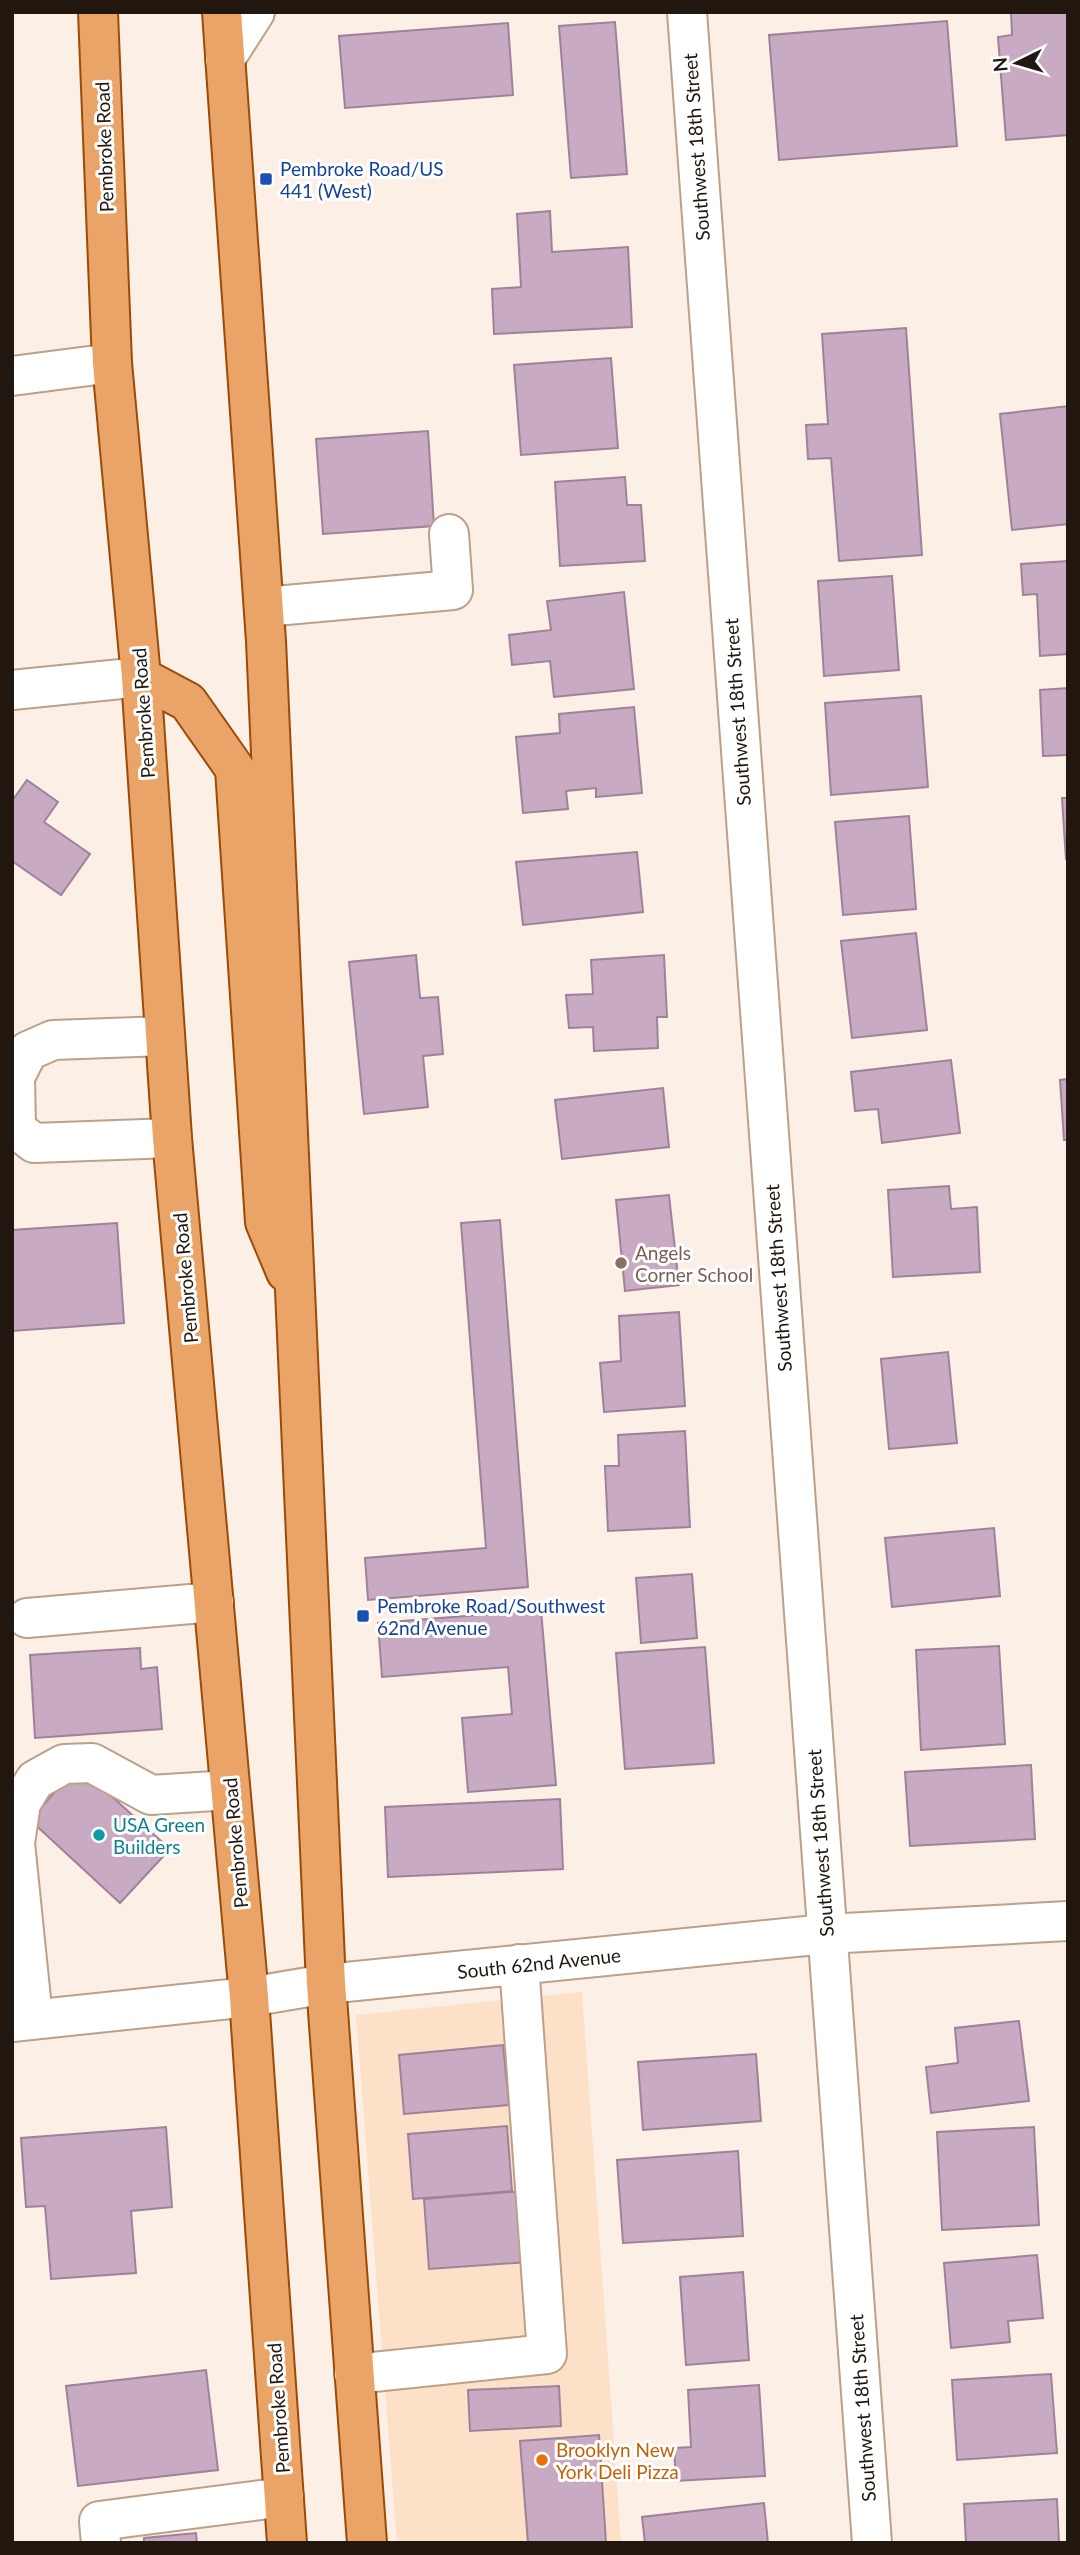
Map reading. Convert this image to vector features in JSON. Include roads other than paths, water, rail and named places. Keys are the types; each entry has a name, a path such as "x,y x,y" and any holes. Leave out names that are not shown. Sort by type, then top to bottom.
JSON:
{"main road":[{"name":"Pembroke Road","path":"98,12 112,363 141,677 172,1138 249,1997 287,2543"},
{"path":"222,12 264,607 326,1984 367,2543"},
{"path":"141,677 188,702 235,769 265,1222 296,1297"}],"street":[{"path":"225,59 255,12"},
{"name":"Southwest 18th Street","path":"687,12 872,2543"},
{"path":"12,376 112,363"},
{"path":"264,607 453,590 449,534"},
{"path":"12,690 141,677"},
{"path":"165,1036 53,1040 29,1051 15,1077 13,1103 16,1129 34,1143 172,1138"},
{"path":"27,1618 214,1602"},
{"path":"23,2021 15,1843 21,1803 36,1780 64,1764 92,1763 151,1795 230,1790"},
{"name":"South 62nd Avenue","path":"23,2021 249,1997 326,1984 826,1934 1068,1922"},
{"path":"354,2374 547,2354 519,1964"},
{"path":"101,2543 99,2521 284,2497"}],"place":[{"name":"Pembroke Road/US 441 (West)","path":"266,179"},
{"name":"Angels Corner School","path":"621,1263"},
{"name":"Pembroke Road/Southwest 62nd Avenue","path":"363,1616"},
{"name":"USA Green Builders","path":"99,1835"},
{"name":"Brooklyn New York Deli Pizza","path":"542,2460"}]}
